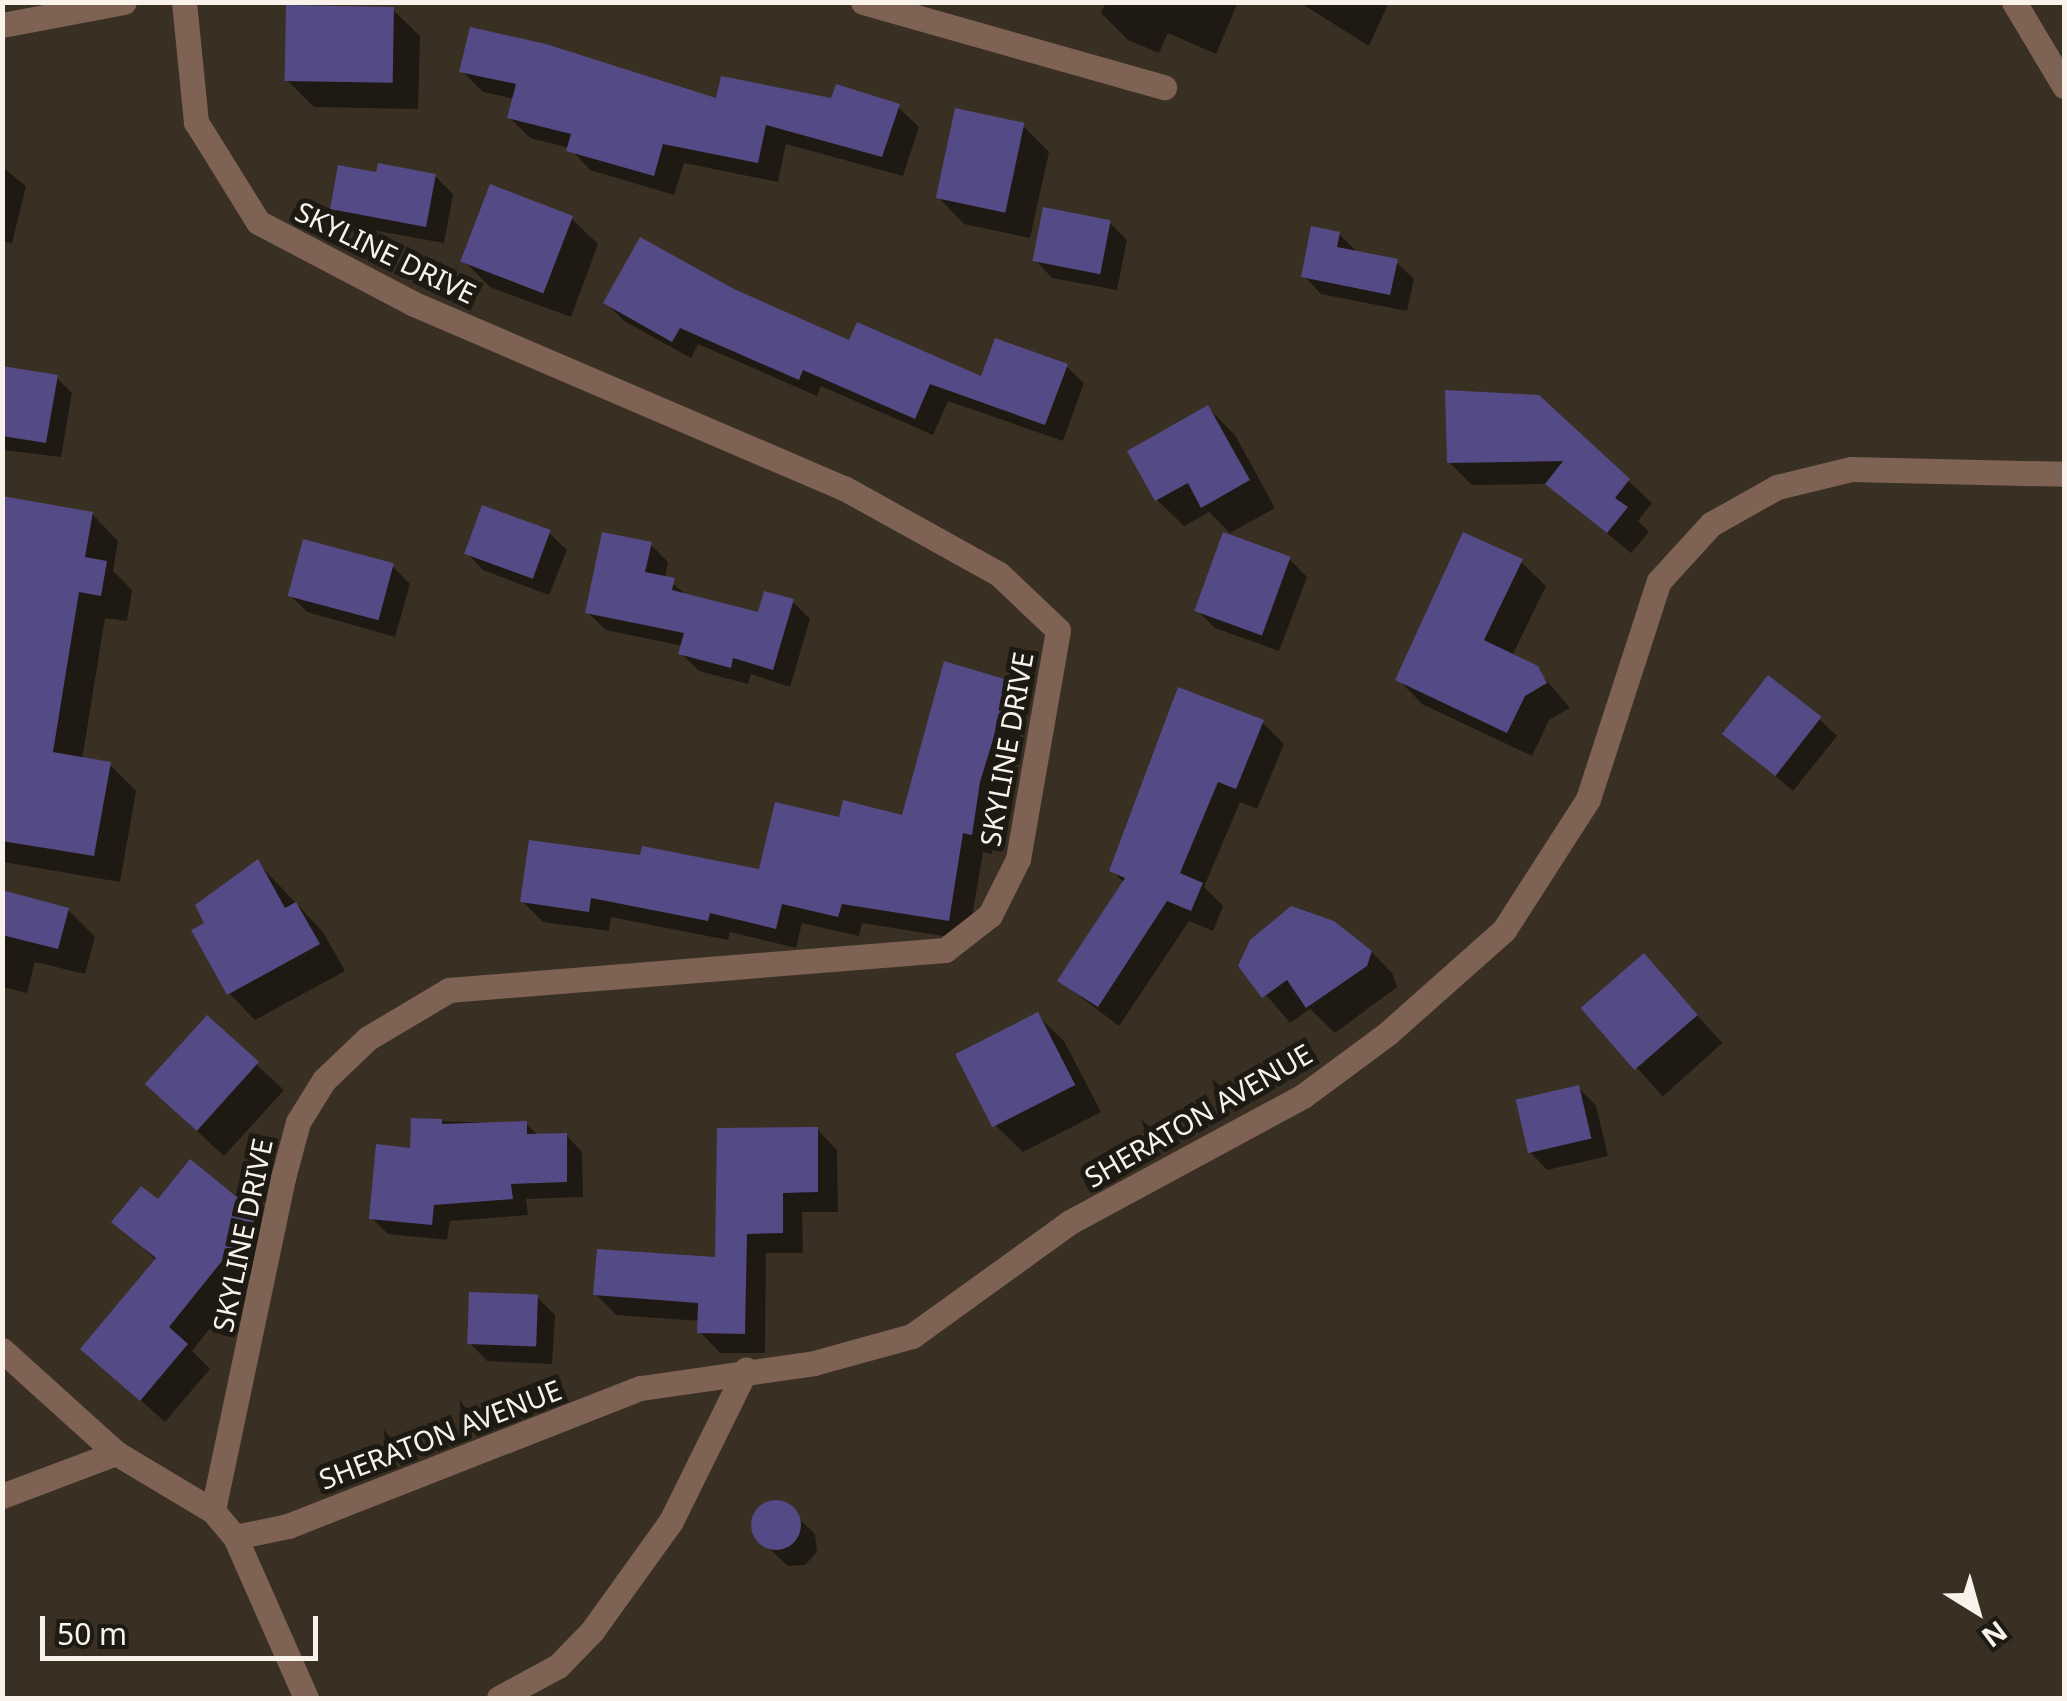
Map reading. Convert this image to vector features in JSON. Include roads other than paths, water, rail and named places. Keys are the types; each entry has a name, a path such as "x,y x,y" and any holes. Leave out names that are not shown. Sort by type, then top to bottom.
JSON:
{"street":[{"path":"2,25 124,2"},
{"name":"SKYLINE DRIVE","path":"184,2 196,122 258,222 414,304 844,488 999,574 1058,630 1018,859 990,915 945,950 449,990 368,1038 324,1080 298,1122 288,1160 213,1512"},
{"path":"863,2 1164,87"},
{"path":"2014,2 2064,86"},
{"name":"SHERATON AVENUE","path":"235,1537 288,1526 641,1388 814,1363 912,1336 1070,1222 1304,1096 1388,1033 1504,930 1588,799 1659,580 1711,524 1777,487 1851,469 2064,474"},
{"path":"2,1350 116,1453 213,1512 235,1537 306,1698"},
{"path":"499,1698 558,1666 592,1631 671,1520 746,1370"},
{"path":"2,1496 116,1453"}]}
